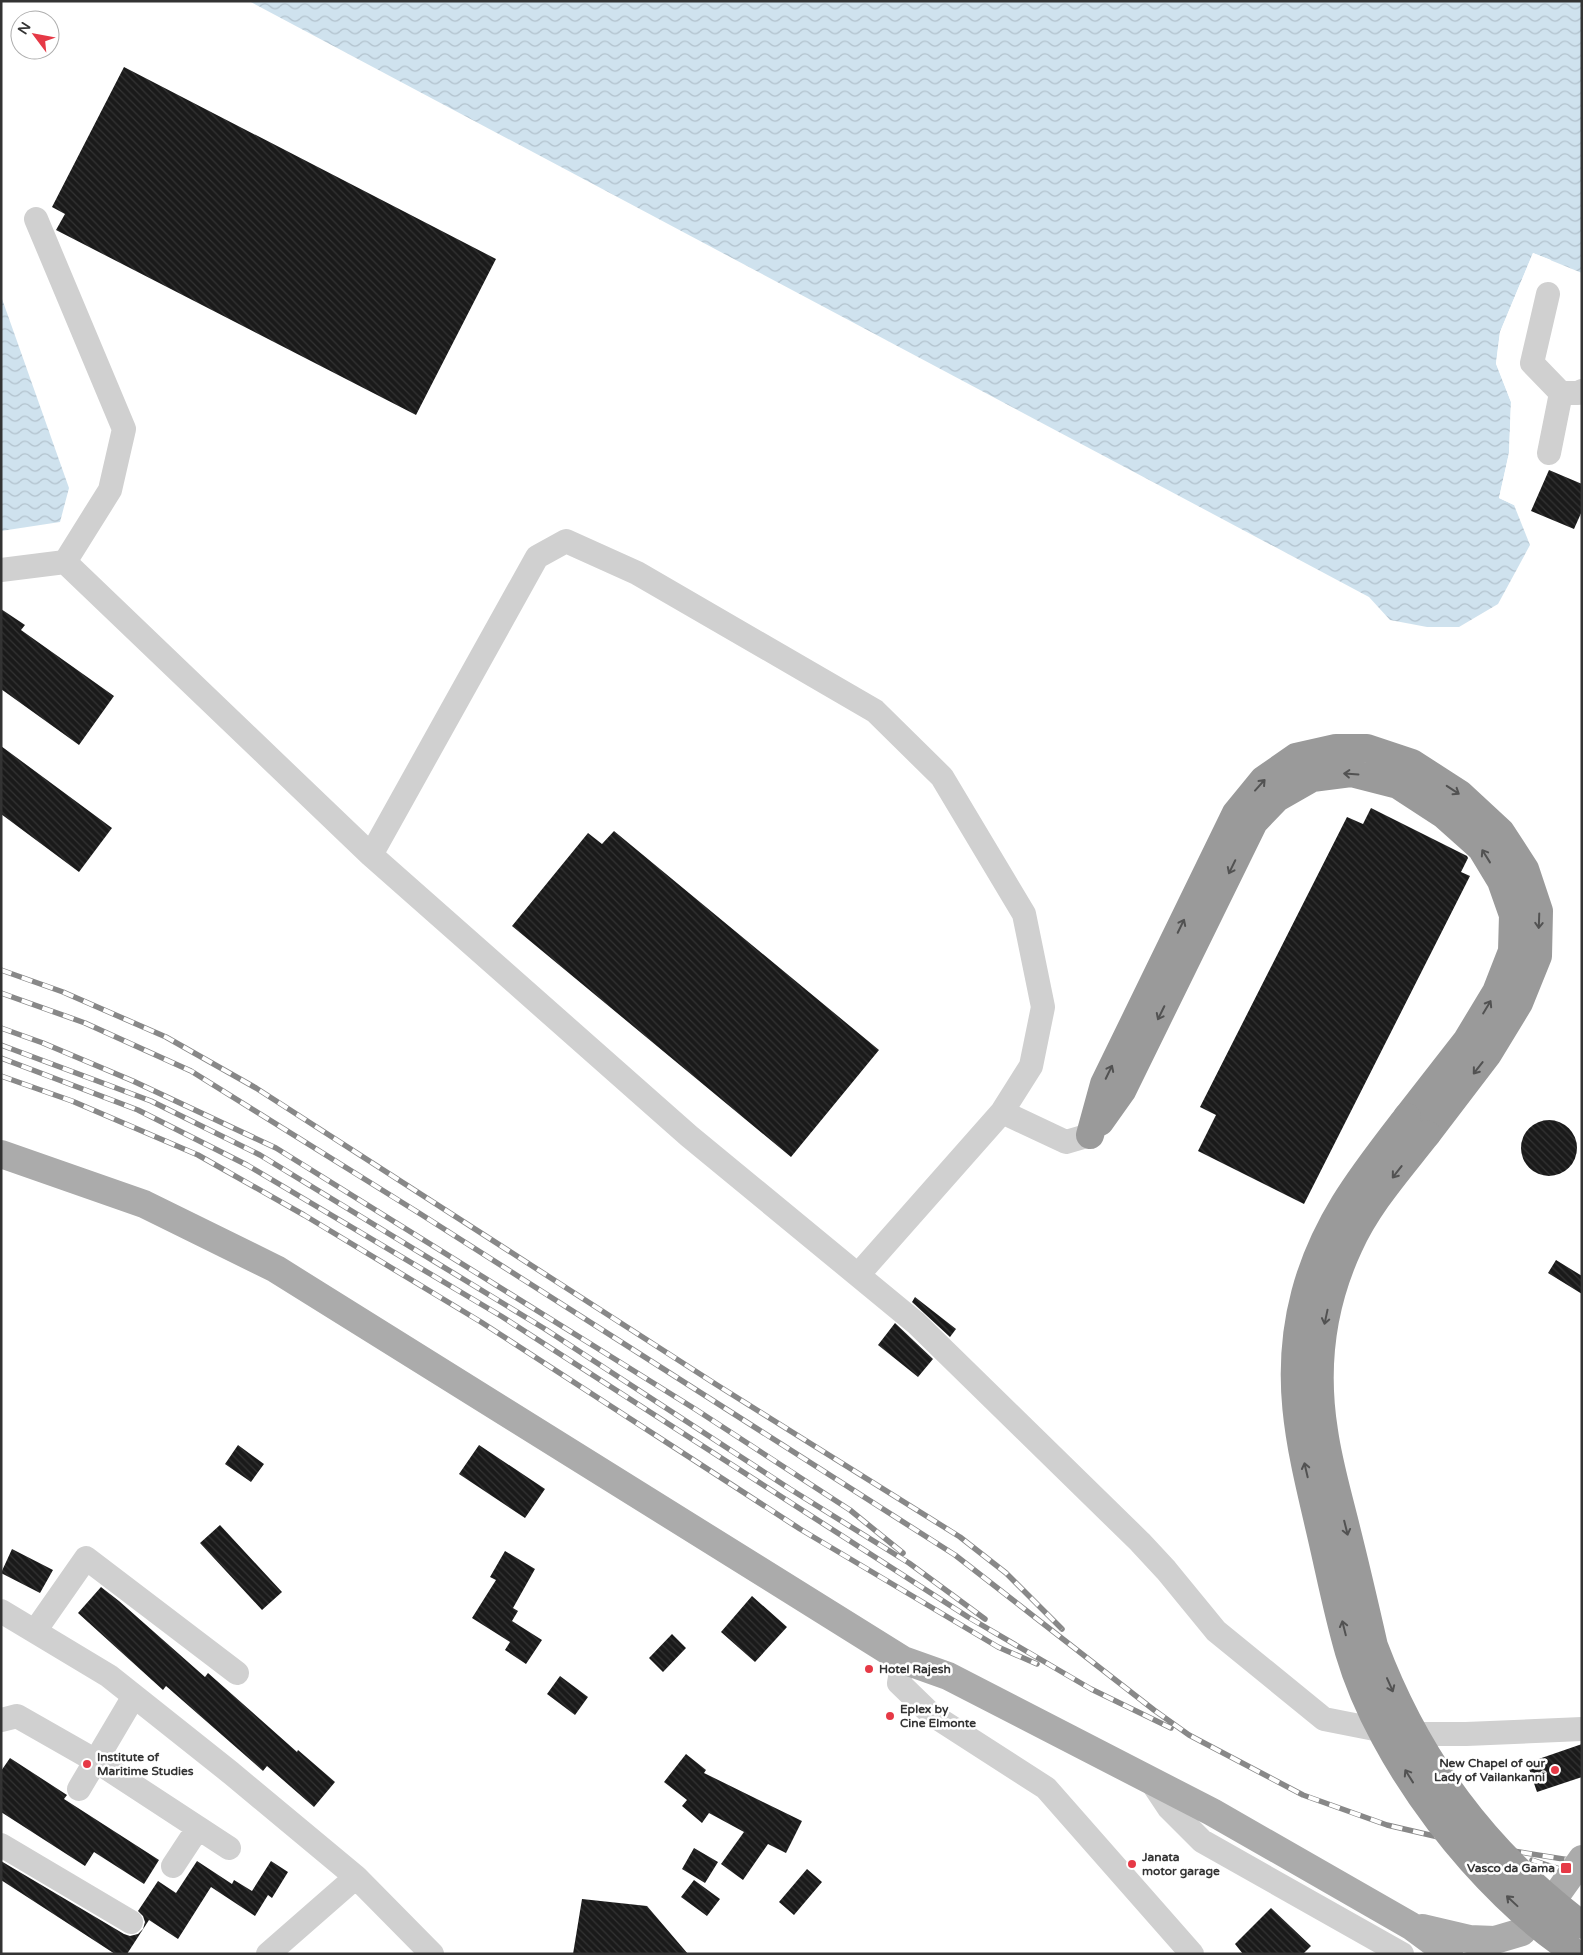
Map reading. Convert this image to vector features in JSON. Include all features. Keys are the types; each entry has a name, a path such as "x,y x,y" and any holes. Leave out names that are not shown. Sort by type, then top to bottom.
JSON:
{"highway":[{"path":"1090,1135 1104,1084 1236,813 1263,780 1296,757 1336,748 1367,748 1412,764 1460,794 1501,832 1525,869 1539,911 1538,956 1519,1003 1488,1054 1417,1125 1358,1180 1341,1206 1326,1234 1314,1264 1303,1303 1295,1350 1294,1379 1299,1437 1350,1653 1373,1710 1393,1750 1433,1812 1484,1874 1542,1927 1577,1954"},
{"path":"1417,1125 1349,1245 1329,1300 1320,1353 1319,1380 1324,1432 1374,1646 1415,1737 1454,1797 1483,1835 1529,1883 1582,1925"}],"main road":[{"path":"1,1154 144,1204 276,1269 902,1660 948,1676 1212,1812 1411,1926 1448,1954"},
{"path":"1411,1926 1468,1939 1518,1943 1582,1859"}],"street":[{"path":"36,219 124,429 110,490 65,562"},
{"path":"1548,294 1532,363 1571,392 1549,453"},
{"path":"370,855 537,557 566,541 637,573 875,711 942,777 1024,914 1043,1007 1031,1066 1002,1112 858,1275"},
{"path":"1,570 65,562"},
{"path":"65,562 370,855 689,1136 916,1323 1140,1542 1166,1570 1216,1631 1324,1719 1400,1734 1582,1730"},
{"path":"1002,1112 1066,1142 1090,1135"},
{"path":"35,1631 86,1558 237,1673"},
{"path":"1,1611 109,1676 231,1773 356,1877 432,1954"},
{"path":"902,1660 899,1683 907,1692 932,1714 1046,1788 1192,1954"},
{"path":"78,1789 134,1696"},
{"path":"1,1720 17,1716 96,1761 229,1848"},
{"path":"1151,1781 1169,1808 1202,1841 1402,1954"},
{"path":"173,1866 198,1828"},
{"path":"1,1845 131,1922"},
{"path":"268,1954 356,1877"}],"water":[{"path":"249,1 1582,1 1582,273 1533,253 1500,332 1496,363 1511,402 1509,453 1499,498 1514,505 1530,545 1498,604 1459,627 1427,627 1390,620 1369,597"},
{"path":"1,296 69,488 60,522 1,531"}],"pier":[{"path":"1533,253 1551,260 1550,263 1534,256 1503,333 1499,363 1514,402 1512,453 1502,497 1515,503 1514,505 1499,498 1509,453 1511,402 1496,364 1500,332"}],"building":[{"path":"124,67 496,259 416,415 56,230 65,214 52,207"},
{"path":"1549,470 1582,484 1582,511 1574,529 1531,511"},
{"path":"1,609 25,625 21,630 114,696 79,745 1,689"},
{"path":"1,746 112,828 79,872 1,814"},
{"path":"1371,808 1467,856 1468,858 1461,872 1470,876 1304,1204 1198,1151 1216,1115 1200,1107 1347,817 1363,824"},
{"path":"614,831 879,1050 791,1157 512,926 588,833 602,844"},
{"path":"1543,1120 1555,1120 1565,1124 1573,1132 1577,1148 1573,1164 1565,1172 1555,1176 1543,1176 1533,1172 1525,1164 1521,1154 1521,1142 1525,1132 1533,1124"},
{"path":"1556,1260 1582,1276 1582,1294 1548,1273"},
{"path":"915,1297 956,1329 950,1337 912,1302"},
{"path":"895,1323 933,1359 918,1377 878,1345"},
{"path":"238,1445 264,1464 251,1482 225,1464"},
{"path":"479,1445 545,1489 525,1518 459,1474"},
{"path":"220,1525 282,1592 262,1610 200,1543"},
{"path":"12,1549 53,1570 40,1593 1,1573"},
{"path":"505,1551 535,1569 513,1608 518,1611 512,1621 542,1640 526,1664 505,1650 510,1642 472,1618 496,1580 490,1577"},
{"path":"101,1587 205,1677 208,1673 297,1752 298,1750 335,1782 314,1807 267,1766 263,1771 166,1686 163,1690 78,1613"},
{"path":"752,1596 787,1627 755,1662 721,1632"},
{"path":"672,1634 686,1648 663,1672 649,1658"},
{"path":"560,1676 588,1697 575,1715 547,1694"},
{"name":"New Chapel of our Lady of Vailankanni","path":"1582,1744 1582,1777 1537,1792 1527,1763"},
{"path":"686,1754 706,1770 704,1773 802,1821 786,1853 768,1844 743,1880 721,1864 744,1832 709,1813 702,1823 682,1806 687,1800 664,1782"},
{"path":"10,1758 67,1795 64,1799 159,1860 144,1884 94,1852 85,1866 1,1812 1,1771"},
{"path":"694,1848 718,1862 705,1883 682,1869"},
{"path":"1,1861 130,1936 138,1934 143,1929 145,1922 143,1916 138,1911 158,1881 176,1893 197,1861 232,1884 234,1880 252,1891 271,1861 288,1872 272,1898 268,1895 255,1916 211,1887 178,1939 149,1920 127,1954 115,1954 1,1880"},
{"path":"807,1869 822,1882 794,1915 779,1902"},
{"path":"694,1880 720,1899 707,1916 681,1897"},
{"path":"582,1899 647,1906 688,1954 573,1954"},
{"path":"1271,1908 1311,1946 1303,1954 1243,1954 1235,1944"}],"railway":[{"path":"1,970 63,992 166,1037 256,1088 717,1385 960,1537 1006,1573 1062,1629"},
{"path":"1,993 85,1023 191,1071 419,1213 955,1555 1154,1710 1189,1735 1303,1795 1387,1825 1464,1843 1582,1862"},
{"path":"1,1028 43,1043 133,1081 276,1148 695,1409 850,1510 903,1553"},
{"path":"1,1045 151,1101 260,1155 545,1329 790,1489 909,1563 985,1619"},
{"path":"1,1058 138,1110 247,1165 501,1316 968,1617 1091,1689 1171,1728"},
{"path":"1,1076 72,1101 198,1155 304,1215 481,1322 800,1529 998,1647 1037,1664"},
{"path":"1532,1860 1582,1876"}],"place":[{"name":"Hotel Rajesh","path":"869,1669"},
{"name":"Eplex by Cine Elmonte","path":"890,1716"},
{"name":"Institute of Maritime Studies","path":"87,1764"},
{"name":"New Chapel of our Lady of Vailankanni","path":"1555,1770"},
{"name":"Janata motor garage","path":"1132,1864"},
{"name":"Vasco da Gama","path":"1566,1868"}]}
